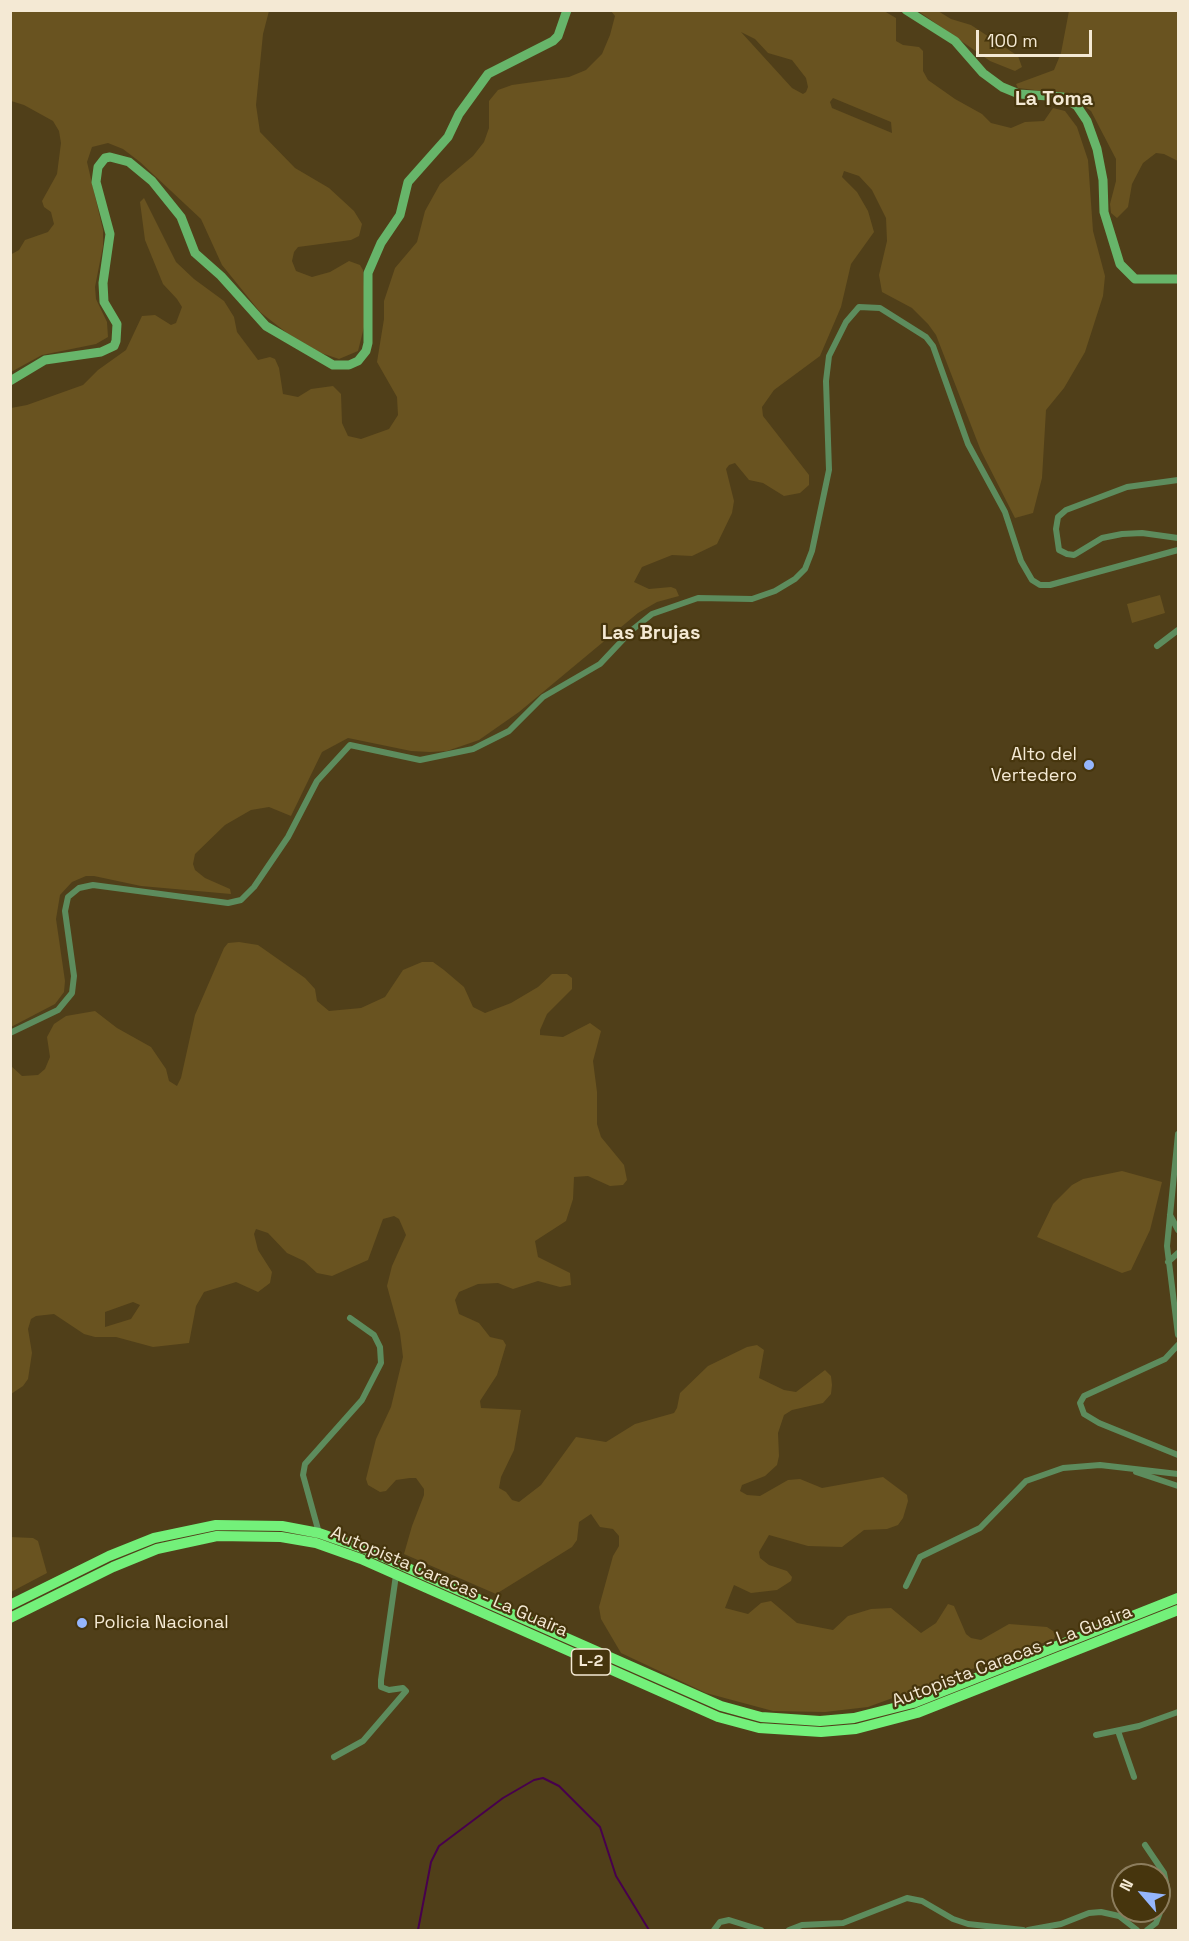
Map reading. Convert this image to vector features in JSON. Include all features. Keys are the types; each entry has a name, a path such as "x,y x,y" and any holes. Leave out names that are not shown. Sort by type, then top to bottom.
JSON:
{"highway":[{"name":"Autopista Caracas - La Guaira","path":"10,1605 109,1556 178,1532 216,1525 282,1526 319,1533 365,1549 702,1699 740,1712 799,1721 854,1718 913,1703 1179,1598"},
{"name":"Autopista Caracas - La Guaira","path":"10,1618 113,1567 157,1549 218,1536 281,1537 316,1543 396,1575 708,1713 759,1728 798,1732 855,1729 908,1716 1179,1610"}],"main road":[{"path":"10,381 45,360 101,352 114,346 117,341 117,324 103,296 103,275 110,234 96,182 98,167 105,158 110,157 129,162 158,187 181,217 195,253 221,276 266,326 333,365 349,365 358,361 366,351 368,343 368,273 381,243 400,215 408,182 448,137 459,114 488,74 553,41 558,36 567,10"},
{"path":"906,10 955,41 983,73 1002,87 1018,94 1063,97 1077,106 1087,121 1098,149 1103,180 1104,212 1120,264 1135,279 1179,279"}],"street":[{"path":"10,1033 58,1010 72,993 74,976 65,911 66,903 73,892 93,885 228,903 241,900 254,887 288,837 321,776 350,745 420,760 473,749 509,731 543,697 600,664 632,630 652,614 698,598 752,599 775,591 795,579 808,563 828,481 830,446 826,381 829,356 853,312 862,306 882,309 926,337 933,346 968,444 1005,512 1021,561 1032,580 1040,585 1050,585 1179,550"},
{"path":"1179,480 1126,487 1074,506 1058,517 1056,529 1059,550 1067,555 1074,555 1102,538 1122,534 1142,533 1179,538"},
{"path":"1157,646 1179,630"},
{"path":"1179,1134 1169,1214 1168,1262 1179,1335"},
{"path":"1169,1214 1179,1230"},
{"path":"1168,1262 1179,1253"},
{"path":"1171,1291 1179,1290"},
{"path":"319,1533 303,1475 305,1464 362,1400 381,1363 380,1347 374,1335 350,1318"},
{"path":"1179,1345 1165,1359 1084,1396 1080,1403 1084,1414 1098,1423 1179,1455"},
{"path":"906,1586 920,1557 980,1528 1026,1481 1056,1470 1074,1467 1109,1466 1134,1471 1179,1474"},
{"path":"1134,1471 1148,1478 1179,1486"},
{"path":"334,1757 363,1741 406,1691 404,1688 389,1690 381,1687 396,1575"},
{"path":"1096,1735 1118,1731 1179,1712"},
{"path":"1118,1731 1134,1777"},
{"path":"1145,1845 1164,1873 1168,1892 1156,1923 1147,1930"},
{"path":"789,1930 802,1925 843,1923 908,1898 922,1901 953,1919 968,1924 1025,1930 1060,1924 1089,1913 1101,1912 1119,1916 1137,1930"},
{"path":"714,1930 720,1922 729,1920 761,1930"}],"shaded area":[{"path":"11,11 269,11 263,34 256,105 260,132 295,168 329,188 354,211 362,224 359,236 351,240 298,247 292,261 296,271 312,277 330,272 349,261 360,265 363,270 366,319 358,351 339,359 321,353 287,333 260,312 222,265 201,219 140,162 123,149 108,143 92,147 87,162 103,230 103,246 95,287 96,299 107,322 108,337 96,344 42,355 11,372 10,255 19,250 25,240 48,232 54,224 51,212 44,207 42,201 57,174 61,143 59,131 53,121 24,105 11,101"},
{"path":"611,11 884,11 896,18 896,41 903,45 919,47 923,51 923,71 928,80 982,114 991,123 1011,128 1025,122 1044,121 1053,108 1065,111 1077,127 1088,160 1093,231 1105,276 1103,296 1085,352 1064,388 1046,410 1042,478 1033,513 1015,518 981,451 936,335 912,308 882,292 879,275 887,241 886,218 872,190 859,176 844,171 842,177 857,192 868,211 874,232 851,264 841,307 820,356 774,390 762,407 763,416 809,475 809,485 800,493 784,496 763,483 749,480 735,463 729,465 726,469 734,501 732,513 717,544 692,556 672,555 642,567 634,582 649,589 671,587 676,589 679,596 657,602 638,613 519,712 479,740 447,751 430,752 411,751 348,738 322,752 291,816 269,807 251,810 225,825 195,854 193,864 195,870 205,878 230,889 231,894 141,886 94,876 86,876 72,882 60,895 56,919 65,981 64,992 55,1004 11,1027 11,408 27,405 83,385 98,370 126,350 142,316 155,315 171,325 176,323 182,307 163,284 145,240 140,202 144,198 176,262 194,279 224,301 234,317 237,332 258,360 270,357 275,359 279,368 283,394 298,397 311,389 333,386 341,394 342,423 348,436 361,439 389,429 398,415 397,397 377,362 384,319 384,301 395,268 417,242 425,211 440,184 473,156 484,142 489,128 489,101 498,90 512,85 569,77 586,70 602,54 615,16","holes":["741,32 755,39 768,53 792,60 806,78 808,87 806,92 803,94 792,88","833,98 891,122 892,133 832,108 830,102"]},
{"path":"918,11 938,11 951,19 971,25 1018,56 1022,67 1015,71 990,61"},
{"path":"1069,11 1178,11 1178,161 1156,153 1143,163 1132,184 1128,207 1117,218 1111,213 1110,204 1116,181 1116,159 1091,111 1068,94 1018,88 1016,84 1054,70 1061,53"},
{"path":"1160,595 1165,613 1132,623 1127,604"},
{"path":"228,943 258,945 305,978 315,989 317,1001 329,1011 361,1008 385,997 403,970 422,962 433,962 444,970 464,987 473,1007 485,1013 511,1003 538,987 552,974 567,974 572,978 572,989 547,1014 540,1035 563,1037 590,1023 601,1031 593,1061 597,1092 597,1124 601,1137 624,1165 627,1180 623,1185 610,1186 588,1176 574,1177 573,1199 566,1221 535,1241 538,1257 570,1273 571,1285 560,1287 538,1281 513,1289 498,1283 478,1284 459,1292 455,1300 459,1314 479,1323 490,1337 503,1340 506,1345 497,1375 480,1401 481,1408 521,1410 514,1450 501,1477 499,1488 506,1492 512,1500 519,1502 541,1485 576,1437 606,1442 635,1424 674,1413 680,1393 708,1366 747,1347 757,1345 764,1350 759,1378 784,1390 796,1392 825,1370 831,1376 831,1394 823,1403 792,1410 784,1415 778,1433 777,1465 765,1476 742,1485 740,1491 747,1495 760,1496 788,1480 800,1479 822,1488 883,1477 907,1495 908,1501 903,1518 898,1525 887,1529 864,1530 842,1547 808,1546 769,1535 759,1552 760,1558 769,1565 787,1571 792,1577 791,1581 777,1590 751,1593 734,1585 725,1608 748,1614 761,1603 771,1601 797,1623 833,1630 848,1616 871,1609 891,1608 921,1633 936,1623 948,1604 954,1606 966,1634 971,1638 981,1640 1009,1624 1047,1627 1056,1633 1054,1639 868,1707 825,1712 773,1711 706,1693 621,1653 601,1619 599,1607 613,1556 619,1546 619,1536 613,1529 600,1527 591,1514 579,1522 577,1540 572,1547 496,1594 404,1554 424,1489 416,1478 410,1478 396,1480 386,1491 380,1492 368,1485 366,1479 376,1439 391,1407 403,1357 400,1333 387,1286 392,1266 406,1235 399,1219 394,1216 383,1219 368,1260 332,1276 317,1273 304,1261 287,1253 268,1233 256,1229 254,1234 258,1250 272,1272 270,1283 258,1292 236,1282 204,1292 196,1306 189,1343 153,1347 116,1337 95,1337 84,1334 54,1314 36,1316 31,1319 28,1329 32,1353 28,1379 23,1386 11,1394 11,1066 22,1076 38,1075 45,1069 50,1057 47,1037 54,1024 66,1016 95,1011 117,1028 151,1047 166,1069 169,1081 177,1086 181,1078 195,1015","holes":["133,1302 140,1305 131,1319 105,1327 105,1312"]},
{"path":"1122,1171 1162,1182 1150,1230 1131,1270 1122,1273 1037,1237 1053,1204 1072,1185 1083,1179"},
{"path":"10,1537 33,1538 38,1541 47,1573 11,1592"}],"waterway":[{"path":"418,1930 431,1862 439,1846 503,1798 534,1780 543,1778 559,1786 600,1827 616,1876 649,1930"}],"place":[{"name":"Alto del Vertedero","path":"1089,765"},
{"name":"Policia Nacional","path":"82,1623"}],"district":[{"name":"La Toma","path":"1054,100"},
{"name":"Las Brujas","path":"651,634"}]}
